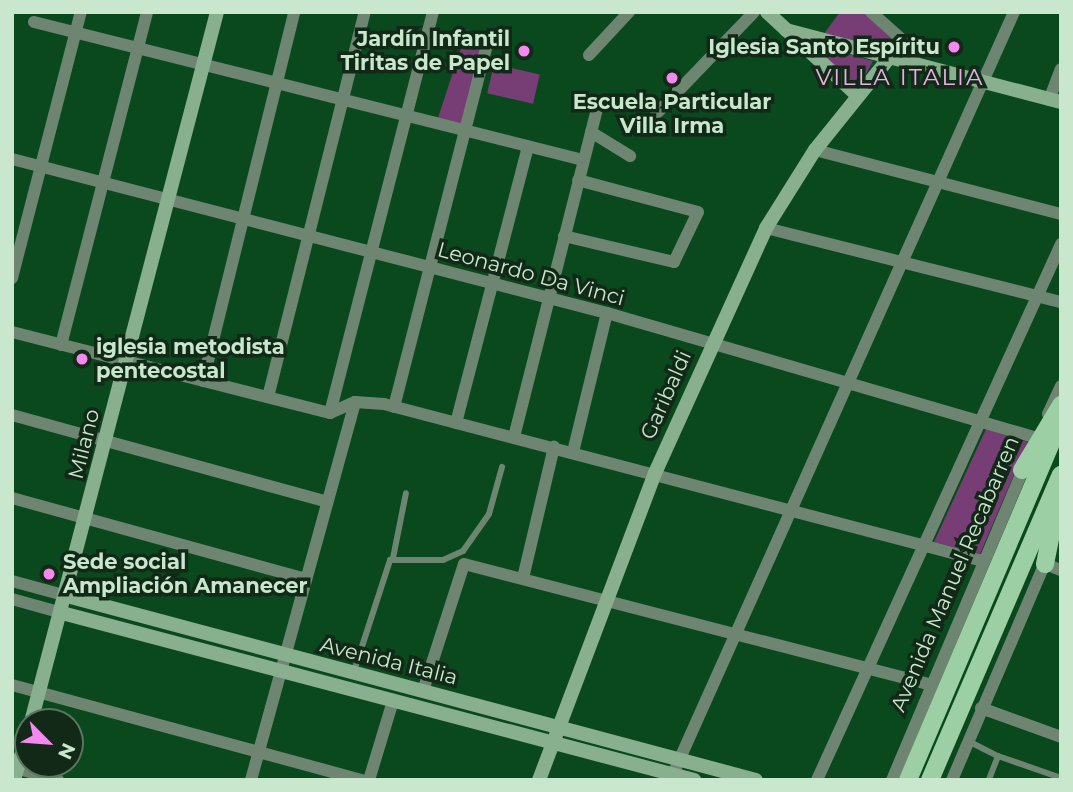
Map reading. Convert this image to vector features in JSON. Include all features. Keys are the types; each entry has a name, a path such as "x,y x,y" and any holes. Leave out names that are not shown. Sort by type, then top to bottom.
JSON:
{"main road":[{"path":"1022,470 1061,405"},
{"name":"Avenida Manuel Recabarren","path":"908,780 1061,420"},
{"path":"930,780 1061,475"},
{"path":"1053,567 1061,484"}],"street":[{"path":"12,278 81,12"},
{"path":"61,345 148,12"},
{"name":"Milano","path":"35,708 67,596 217,12"},
{"path":"203,381 294,12"},
{"path":"268,397 365,12"},
{"path":"330,413 433,12"},
{"path":"589,55 629,12"},
{"path":"656,114 754,12"},
{"path":"767,12 856,94"},
{"path":"871,12 908,45 910,64"},
{"path":"673,774 738,634 1014,12"},
{"path":"34,22 583,160"},
{"path":"786,30 982,84 1055,101 1061,69"},
{"path":"394,407 486,48"},
{"name":"Garibaldi","path":"539,780 605,599 655,473 766,228 815,150 856,94 889,58"},
{"path":"514,437 597,110"},
{"path":"591,132 630,156"},
{"path":"456,423 528,146"},
{"path":"815,150 1061,214"},
{"name":"Leonardo Da Vinci","path":"12,159 607,313 711,347 1037,438"},
{"path":"564,236 674,262 698,212 578,180"},
{"path":"766,228 1061,302"},
{"path":"817,780 927,545 1061,244"},
{"path":"573,452 607,313"},
{"path":"12,332 330,413 355,402 394,407 792,508 983,561"},
{"name":"Avenida Manuel Recabarren","path":"892,780 1022,470 1061,386"},
{"path":"251,780 355,402"},
{"path":"12,415 327,502"},
{"path":"523,579 554,447"},
{"path":"12,498 306,579"},
{"path":"952,780 981,708 1053,567 1061,528"},
{"path":"423,691 464,564 870,667 931,685"},
{"name":"Avenida Italia","path":"12,581 756,780"},
{"name":"Avenida Italia","path":"12,599 694,780"},
{"path":"12,685 362,780"},
{"path":"369,780 393,701"},
{"path":"981,708 1061,737"}],"lane":[{"path":"393,558 435,561 463,551 489,514 502,467"},
{"path":"353,673 393,558 406,493"},
{"path":"968,741 998,756 1061,778"},
{"path":"989,780 998,756"}],"shaded area":[{"path":"840,12 865,12 902,48 894,52 823,35"},
{"path":"467,29 483,49 463,127 437,121"},
{"path":"808,43 873,61 865,76 853,81"},
{"path":"494,64 540,75 533,104 487,93"},
{"path":"986,429 1028,442 980,554 934,542"}],"place":[{"name":"Iglesia Santo Espíritu","path":"954,47"},
{"name":"Jardín Infantil Tiritas de Papel","path":"524,51"},
{"name":"Escuela Particular Villa Irma","path":"672,78"},
{"name":"iglesia metodista pentecostal","path":"82,359"},
{"name":"Sede social Ampliación Amanecer","path":"49,574"}],"district":[{"name":"VILLA ITALIA","path":"900,77"}]}
